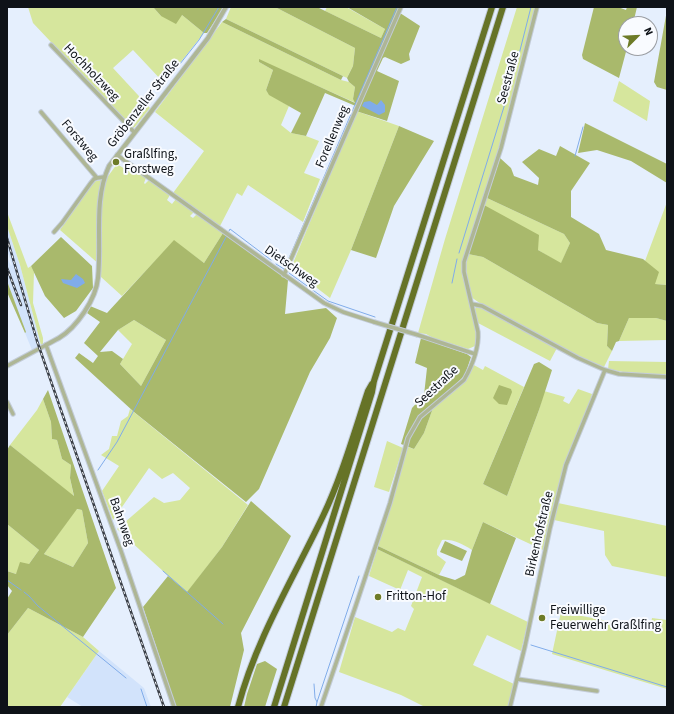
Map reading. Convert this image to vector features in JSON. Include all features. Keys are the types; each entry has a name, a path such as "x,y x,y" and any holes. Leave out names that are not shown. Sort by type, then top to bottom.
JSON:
{"highway":[{"path":"274,707 372,392 374,381 492,7"},
{"path":"284,707 503,7"},
{"path":"238,707 243,686 268,626 331,499 341,474 368,391 374,381"}],"street":[{"name":"Gröbenzeller Straße","path":"46,345 60,337 77,322 94,294 98,279 100,200 104,177 109,166 208,38 226,7"},
{"name":"Forellenweg","path":"284,275 401,7"},
{"name":"Seestraße","path":"321,707 349,628 390,503 408,438 420,417 464,380 475,354 478,341 478,332 464,272 464,262 501,148 537,7"},
{"name":"Hochholzweg","path":"51,45 134,132"},
{"name":"Forstweg","path":"41,112 97,178 104,177"},
{"name":"Dietschweg","path":"117,155 324,303 343,312 475,354"},
{"path":"54,232 94,178 97,178"},
{"path":"472,304 482,306 578,358 605,370 619,374 667,377"},
{"path":"7,366 46,345"},
{"name":"Bahnweg","path":"46,345 121,551 174,707"},
{"name":"Birkenhofstraße","path":"510,707 525,646 550,528 566,465 605,370"},
{"path":"7,402 13,414"},
{"path":"517,678 597,691"}],"shaded area":[{"path":"7,226 20,265 41,345 32,350 7,281 7,257 11,266 12,265 7,250"},
{"path":"99,651 144,688 151,707 83,707 67,697"}],"green space":[{"path":"28,7 153,7 161,16 182,15 204,33 164,83 133,50 113,68 150,108 134,128 132,128 33,23"},
{"path":"153,7 224,7 207,33 204,33 182,15 176,24 161,16"},
{"path":"231,7 275,7 355,48 353,66 347,78 226,19"},
{"path":"275,7 317,7 381,38 385,29 347,7 402,7 400,13 420,26 409,54 410,60 401,64 385,57 383,58 377,71 399,81 387,121 356,111 358,107 325,93 306,136 291,133 301,113 269,95 266,90 273,70 259,62 259,59 355,103 353,99 355,87 347,78 353,66 355,48"},
{"path":"327,7 346,7 385,29 381,38 325,11"},
{"path":"517,7 536,7 501,142 462,263 462,274 472,309 478,340 475,346 468,349 433,338 426,334 418,333 445,239"},
{"path":"594,7 618,7 626,10 627,7 637,7 635,16 618,16 618,56 625,56 619,78 583,59 582,55"},
{"path":"667,10 667,90 657,87 654,82"},
{"path":"226,19 343,76 341,80 222,22"},
{"path":"222,22 341,80 349,82 355,87 353,99 356,103 259,60 259,62 273,70 266,90 269,94 289,106 281,125 291,133 306,136 319,141 304,173 320,179 303,222 248,185 242,196 237,193 220,226 173,193 204,151 155,112"},
{"path":"619,81 650,101 647,121 613,101"},
{"path":"356,111 399,126 351,250 330,298 291,268"},
{"path":"585,123 667,164 667,183 631,161 597,150 578,153"},
{"path":"399,126 434,141 394,206 376,258 351,250"},
{"path":"560,146 590,163 571,191 571,217 599,234 606,250 643,259 659,272 655,284 667,285 667,321 656,318 629,318 619,341 616,342 612,351 607,346 608,325 597,323 483,257 468,254 484,205 539,235 538,250 561,263 570,243 564,234 487,198 500,158 511,168 514,176 538,185 539,178 522,162 539,149 556,156"},
{"path":"117,164 125,169 128,165 146,178 145,184 149,180 170,195 167,200 172,204 176,199 194,212 190,216 193,218 197,214 223,233 204,263 174,241 122,296 101,277 100,265 60,230 92,182 106,179"},
{"path":"487,198 564,234 570,243 561,264 538,250 484,205"},
{"path":"667,202 667,285 655,284 645,261"},
{"path":"7,212 28,268 31,266 34,272 33,303 43,338 43,344 41,345 20,265 7,226"},
{"path":"223,233 288,280 285,314 326,308 337,318 330,338 310,372 259,489 246,502 134,412 75,358 79,353 93,363 98,356 84,343 100,322 87,313 90,306 107,313 174,240 204,263","holes":["134,320 166,340 141,386 120,364 123,359 112,351 100,352 118,330"]},
{"path":"61,237 92,266 93,288 76,311 64,318 45,296 31,266"},
{"path":"468,254 483,257 597,323 608,325 607,346 612,351 604,367 579,356 484,306 471,297 466,270"},
{"path":"7,281 26,332 25,333 7,292"},
{"path":"477,306 557,348 550,361 478,323 474,310"},
{"path":"629,318 656,318 667,321 667,340 619,341"},
{"path":"134,320 166,340 141,386 120,364 132,344 118,330"},
{"path":"421,338 467,354 471,357 465,375 433,408 424,433 414,449 401,444 412,408 424,395 427,368 415,363"},
{"path":"609,361 667,362 667,376 623,372 608,369"},
{"path":"539,362 552,370 539,410 507,496 483,484 534,364"},
{"path":"472,364 483,370 485,366 524,387 483,484 507,496 539,410 544,391 565,397 563,401 569,404 578,389 592,394 590,404 565,464 543,550 483,522 472,550 454,541 442,540 437,550 437,555 446,562 439,575 378,546 408,447 414,449 424,433 433,408 463,381"},
{"path":"499,385 511,389 512,392 507,405 499,404 493,398"},
{"path":"48,390 116,588 83,637 28,608 7,635 7,599 12,591 7,585 7,571 16,574 20,562 29,564 39,550 7,524 7,450 10,445 74,496 70,478 71,465 62,459 57,440 52,439 51,422 43,399","holes":["77,509 82,510 88,543 73,567 44,554"]},
{"path":"43,399 51,422 52,439 57,440 62,459 71,465 70,478 74,497 10,445 37,410"},
{"path":"130,409 248,505 222,547 187,593 117,529 154,497 164,503 180,500 190,488 173,473 162,479 149,468 113,520 102,491 119,466 101,455 109,449 112,436 117,436 121,421 128,416"},
{"path":"387,441 403,448 389,492 374,487"},
{"path":"251,501 291,536 241,633 244,650 230,707 176,707 143,607 168,576 187,592 222,547"},
{"path":"558,503 667,526 667,577 612,566 605,555 604,531 554,520"},
{"path":"76,509 82,510 88,543 73,567 44,554"},
{"path":"483,522 516,538 490,604 377,549 378,546 439,575 455,580 465,575 472,550"},
{"path":"7,524 39,550 29,564 16,574 7,571"},
{"path":"445,541 467,551 462,561 440,552"},
{"path":"377,549 528,622 521,651 487,635 473,665 514,684 508,707 425,707 401,695 339,672 355,617 392,632 398,628 405,631 414,609 411,606 422,577 408,570 400,590 369,576"},
{"path":"28,608 83,637 99,651 60,707 7,707 7,635"},
{"path":"561,612 650,629 652,618 667,620 667,689 552,654"},
{"path":"265,661 277,669 265,707 244,707 257,664"}],"water":[{"path":"381,100 385,105 385,112 379,115 362,106 364,102 370,101 377,105"},
{"path":"76,274 83,279 85,283 77,288 63,283 61,279 71,280"}],"waterway":[{"path":"168,79 199,40 219,7"},
{"path":"284,270 397,7"},
{"path":"513,78 531,7"},
{"path":"459,253 511,84"},
{"path":"575,156 583,127"},
{"path":"229,231 230,229 271,260"},
{"path":"98,470 117,442 226,237"},
{"path":"452,283 457,259"},
{"path":"276,264 284,269"},
{"path":"289,273 328,301 375,317"},
{"path":"163,571 223,624"},
{"path":"317,702 359,576"},
{"path":"7,580 21,590"},
{"path":"24,592 38,606 126,678"},
{"path":"531,645 667,687"},
{"path":"314,684 315,698 317,702 316,707"},
{"path":"141,689 147,707"}],"railway":[{"path":"7,238 37,341 164,707"},
{"path":"7,268 21,305"}],"place":[{"name":"Graßlfing, Forstweg","path":"116,162"},
{"name":"Fritton-Hof","path":"378,597"},
{"name":"Freiwillige Feuerwehr Graßlfing","path":"542,618"}]}
